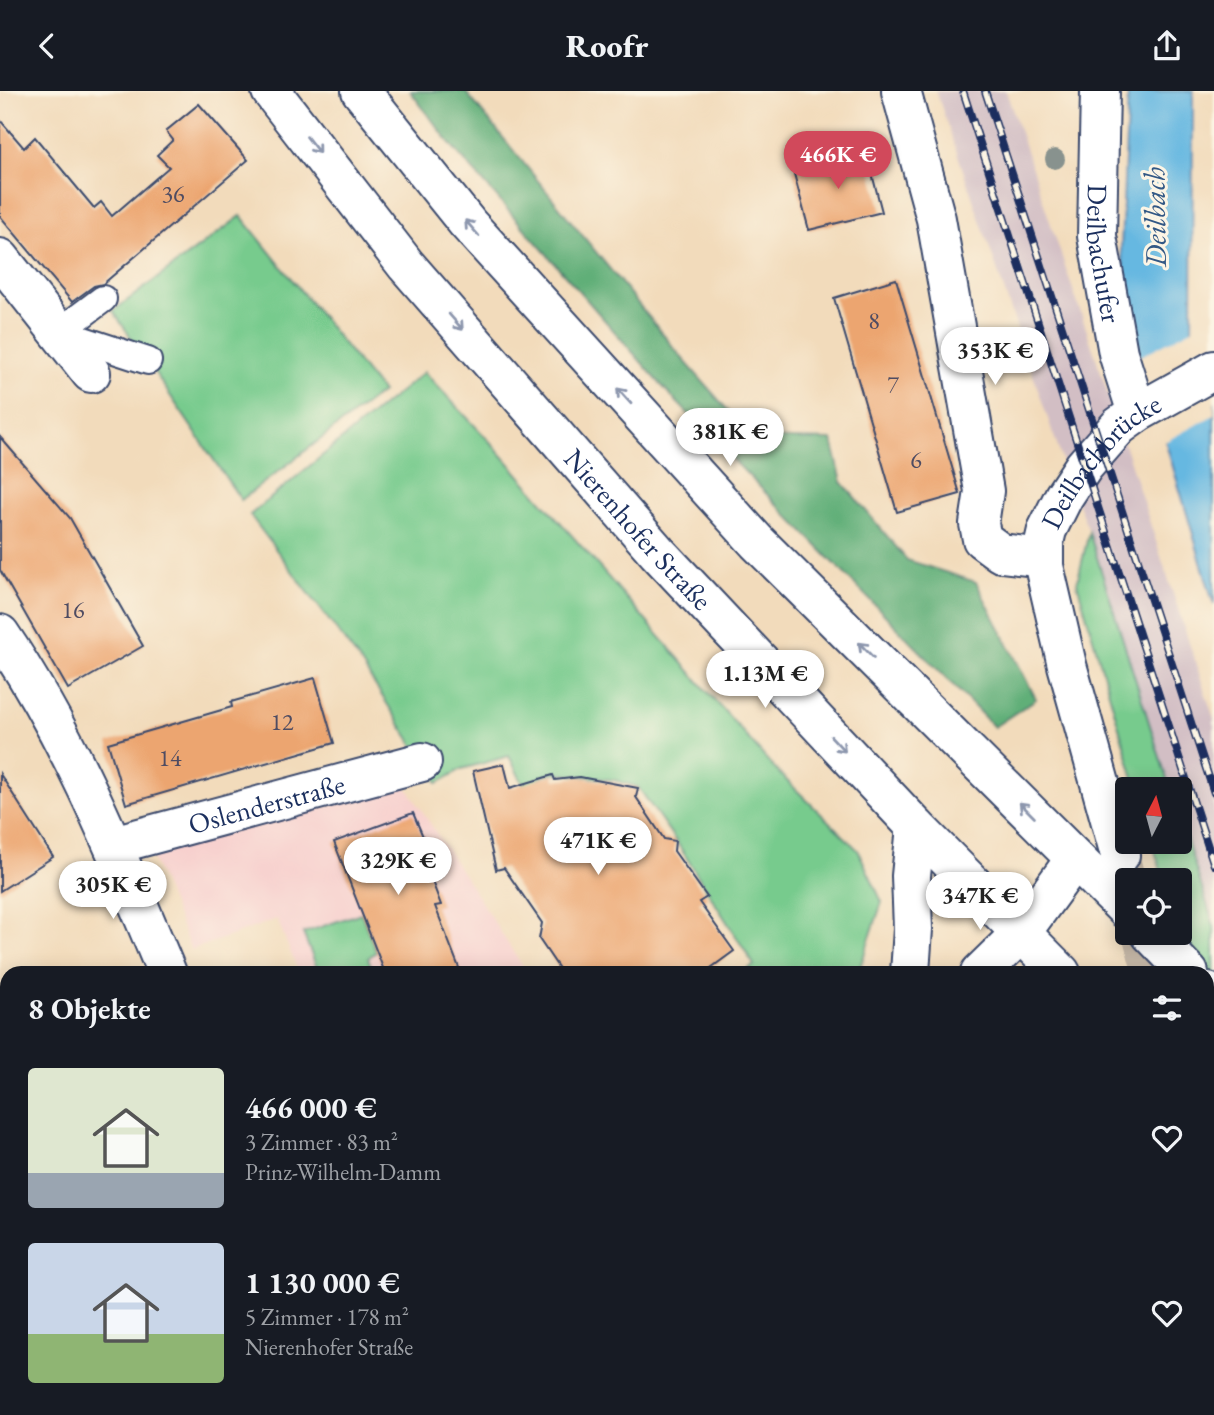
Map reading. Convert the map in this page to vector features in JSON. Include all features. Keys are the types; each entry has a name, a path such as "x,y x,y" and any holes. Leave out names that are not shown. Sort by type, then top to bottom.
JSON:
{"main road":[{"name":"Nierenhofer Straße","path":"271,91 406,265 657,552 916,827 1054,966"},
{"path":"361,91 468,223 757,543 1115,898"},
{"path":"901,91 936,219 984,491 979,524 982,538 1001,553 1046,574 1067,665 1120,855"},
{"name":"Deilbachufer","path":"1100,91 1097,236 1118,353 1139,412"},
{"path":"0,258 91,373"},
{"name":"Deilbachbrücke","path":"1046,574 1046,530 1064,496 1100,446 1119,426 1139,412 1213,370"},
{"path":"0,634 69,750 164,966"},
{"name":"Oslenderstraße","path":"113,845 422,762"},
{"path":"911,966 911,876 916,827"},
{"path":"987,966 1021,933 1075,859"},
{"path":"1162,945 1182,966"}],"lane":[{"path":"59,333 103,299"},
{"path":"59,333 148,361"}],"shaded area":[{"path":"936,91 1006,91 1100,370 1214,719 1214,932 1189,854 1192,854 1192,777 1164,777 1089,532"},
{"path":"406,786 522,966 296,966 277,919 191,950 150,852"}],"green space":[{"path":"410,91 465,91 683,359 752,438 832,440 842,482 907,560 976,582 1036,699 994,727 671,396 452,146"},
{"path":"241,216 382,392 241,500 113,311"},
{"path":"424,372 494,446 774,768 858,850 882,902 860,966 752,966 676,841 638,787 614,780 554,773 525,788 509,756 462,769 438,783 359,660 250,515"},
{"path":"1089,532 1166,777 1134,777 1077,583"},
{"path":"1156,854 1191,854 1214,927 1214,966 1189,966 1183,945 1192,945 1192,868 1160,868"},
{"path":"361,913 376,952 368,958 371,966 316,966 303,933"}],"water":[{"name":"Deilbach","path":"1128,91 1193,91 1192,348 1214,404 1214,605 1135,339 1121,249"}],"pier":[{"path":"1196,327 1196,347 1214,394 1214,415 1163,443 1137,358"}],"building":[{"path":"199,104 248,160 103,284 94,286 72,302 0,216 0,120 24,148 35,137 94,208 101,202 112,216 169,167 157,155 173,140 166,131"},
{"path":"866,151 882,212 809,230 793,170"},
{"path":"896,279 960,494 897,512 834,298"},
{"path":"0,437 70,518 143,646 68,689 0,570"},
{"path":"315,678 334,743 126,804 108,743 232,707 231,702"},
{"path":"504,764 510,788 553,775 555,780 580,777 638,788 636,797 664,839 675,841 674,851 707,897 699,902 734,951 714,966 557,966 539,939 542,923 504,868 496,870 473,771"},
{"path":"0,774 53,857 0,891"},
{"path":"413,813 430,853 422,855 441,905 435,906 458,966 382,966 334,842"}],"tunnel":[{"path":"1120,855 1123,868"},
{"path":"1144,945 1150,966"}],"railway":[{"path":"963,91 1214,865"},
{"path":"985,91 1214,793"}]}
